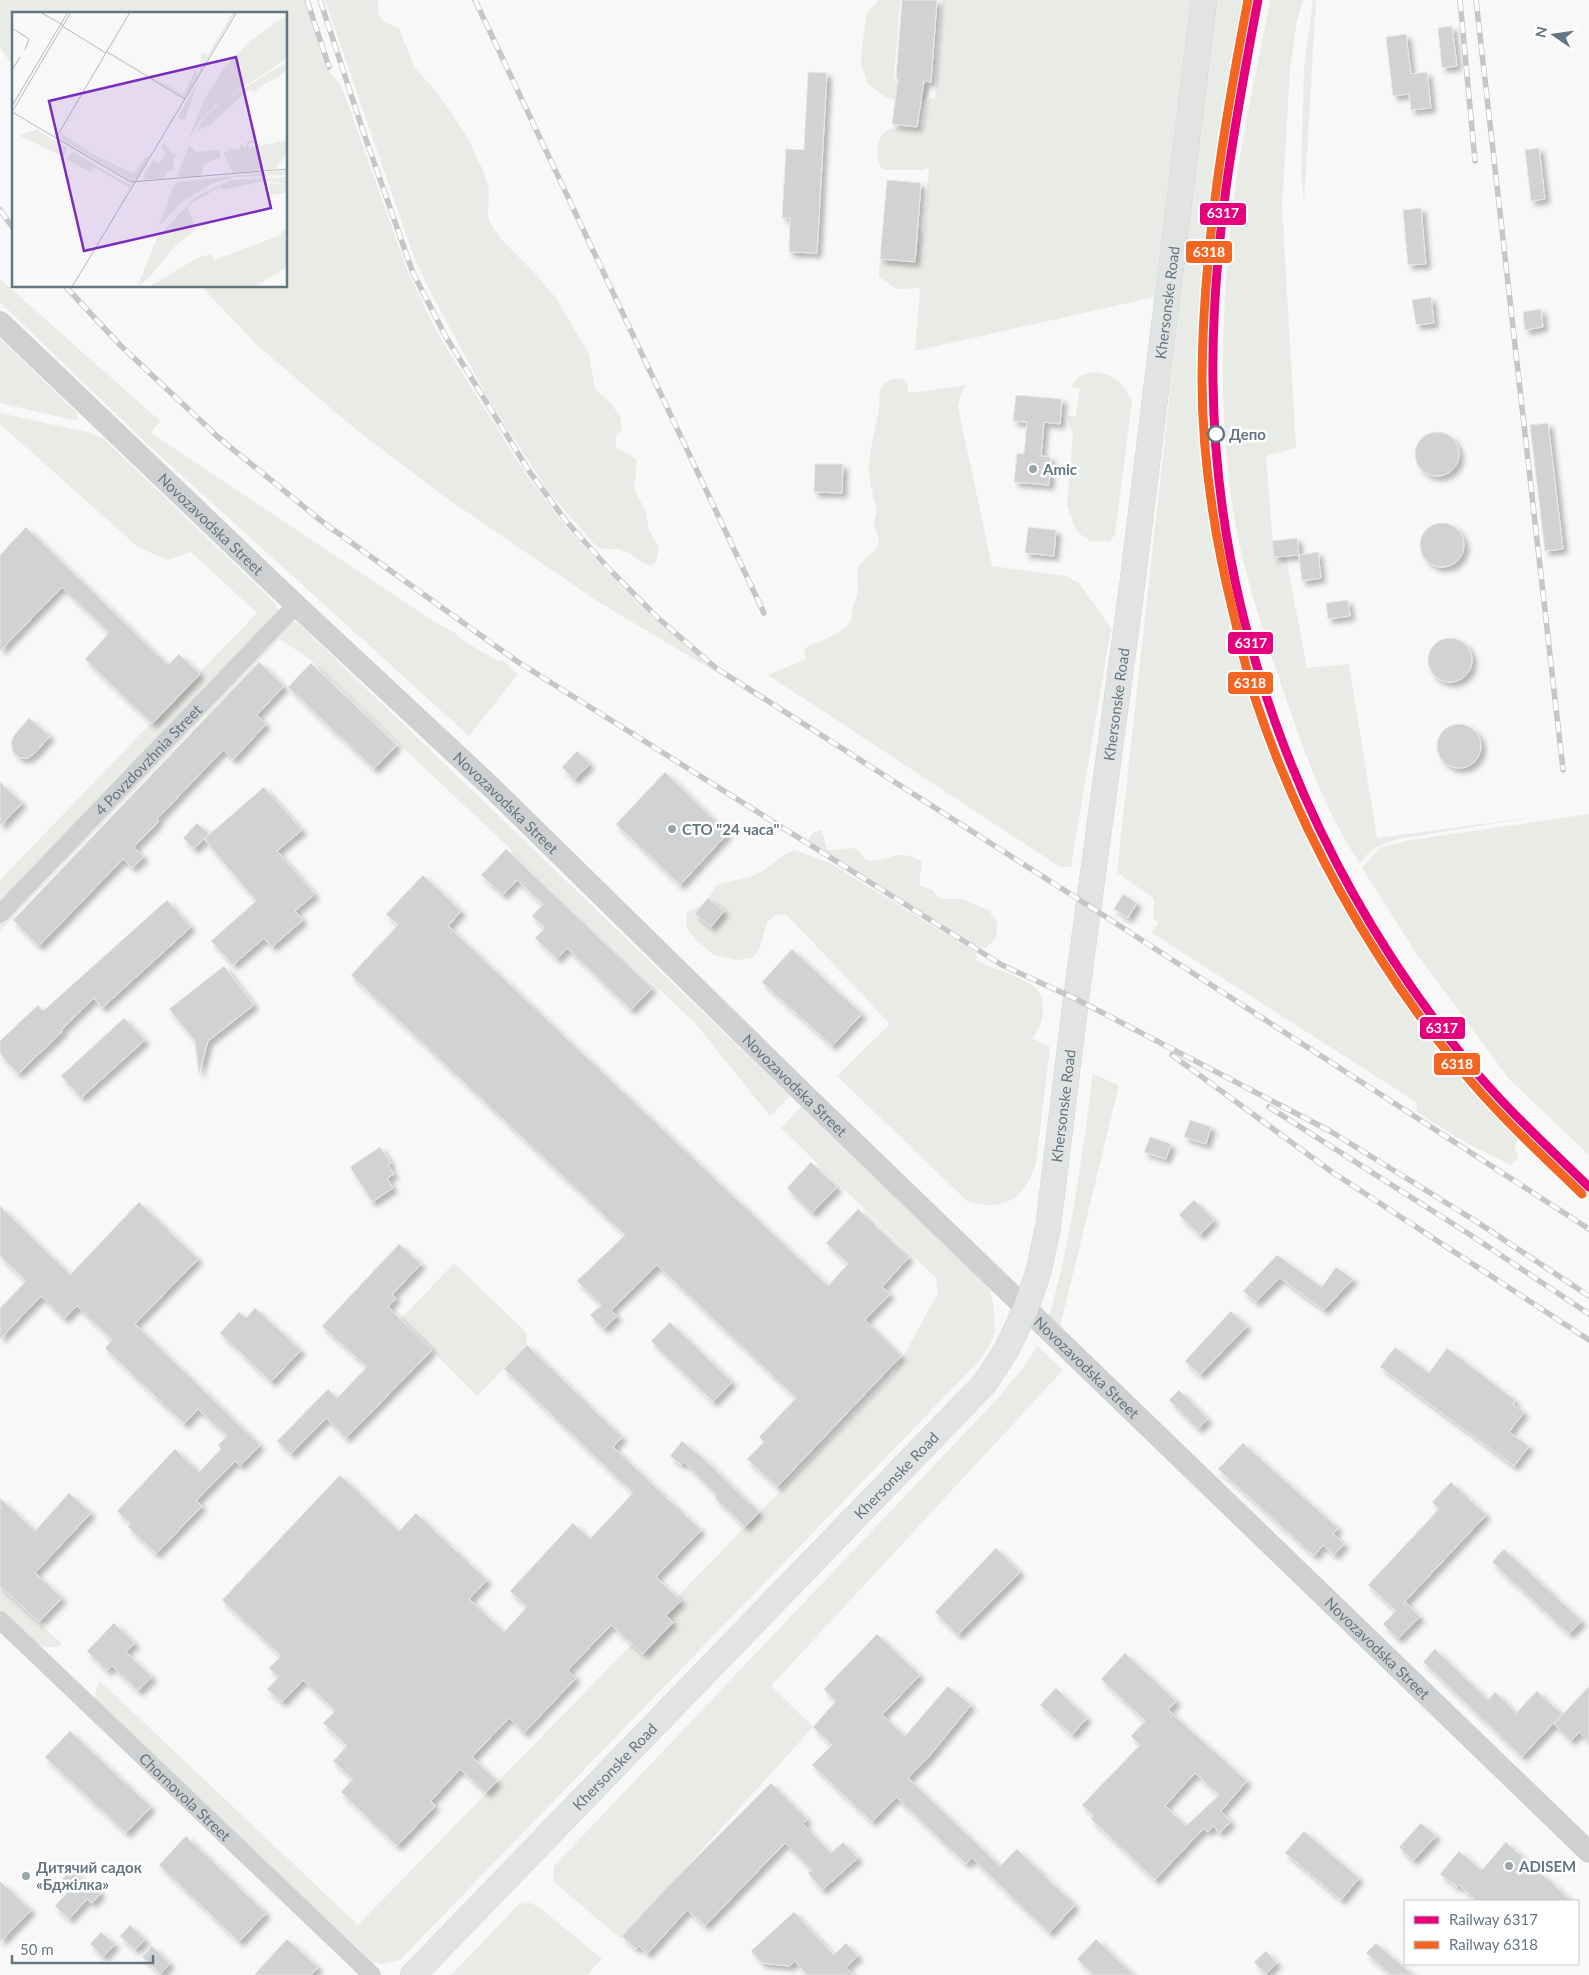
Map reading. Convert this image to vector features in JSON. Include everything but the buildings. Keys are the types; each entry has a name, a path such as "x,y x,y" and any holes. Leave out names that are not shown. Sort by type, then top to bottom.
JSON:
{"main road":[{"name":"Khersonske Road","path":"414,1975 985,1383 1008,1347 1026,1308 1039,1270 1048,1227 1075,1008 1132,586 1204,0"}],"street":[{"name":"Novozavodska Street","path":"0,322 296,605 488,784 811,1101 1589,1852"},
{"name":"4 Povzdovzhnia Street","path":"0,914 296,605"},
{"name":"Chornovola Street","path":"0,1620 372,1975"}],"shaded area":[{"path":"0,0 304,0 327,69 341,85 409,275 439,336 525,473 562,522 605,570 654,619 739,686 597,601 442,495 348,423 256,344 203,288 288,288 288,12 12,12 12,64 0,48"},
{"path":"325,0 378,0 378,13 383,21 399,28 414,67 436,91 468,138 483,171 489,191 488,215 490,223 501,239 556,298 589,354 595,388 608,400 620,416 622,430 616,438 617,449 637,460 634,488 646,513 649,530 659,547 656,562 651,566 622,550 605,549 595,545 548,491 487,397 414,257"},
{"path":"879,0 900,0 894,78 897,83 926,84 930,88 923,102 887,98 868,84 861,64 861,54 867,13"},
{"path":"942,0 1192,0 1154,297 915,351 920,288 897,289 879,277 879,268 883,258 887,256 913,254 916,251 920,234 924,231 929,167 924,170 883,170 879,163 877,150 880,138 888,129 920,127 923,125 928,101 931,98 935,99"},
{"path":"1216,0 1246,0 1216,163 1202,266 1199,340 1203,437 1210,525 1233,626 1252,701 1317,863 1353,920 1454,1068 1518,1140 1514,1150 1518,1155 1518,1159 1511,1165 1466,1143 1417,1112 1416,1102 1152,933 1159,922 1153,919 1154,899 1117,872 1175,346"},
{"path":"1270,0 1303,0 1297,21 1290,68 1282,206 1296,448 1266,456 1274,557 1286,558 1307,668 1349,664 1377,838 1542,816 1391,841 1374,849 1360,864 1335,822 1315,777 1297,731 1274,662 1252,595 1241,549 1232,503 1228,468 1223,399 1223,329 1231,225 1246,122"},
{"path":"1313,0 1316,0 1304,204 1301,171 1304,68"},
{"path":"0,279 160,421 151,433 433,621 456,633 458,637 497,661 501,660 518,674 469,736 145,442 0,302"},
{"path":"0,339 77,413 78,419 72,420 0,403"},
{"path":"1096,372 1109,375 1119,381 1132,402 1115,534 1110,542 1090,541 1077,532 1067,506 1073,436 1067,416 1076,416 1080,388 1072,387 1081,376"},
{"path":"901,378 907,382 908,392 911,393 966,385 961,394 958,407 992,566 1066,576 1079,583 1111,628 1071,867 1060,867 768,675 806,659 804,650 808,646 841,631 850,621 858,593 857,574 859,566 877,547 878,540 874,524 876,508 869,469 870,452 878,415 880,389 886,382"},
{"path":"0,413 91,433 104,439 276,604 278,611 0,906 0,880 257,613 191,552 168,560 139,548 0,424"},
{"path":"292,622 297,622 790,1096 770,1116 695,1023 308,658 280,639 0,931 0,923"},
{"path":"1589,814 1589,1155 1509,1079 1414,950 1362,868 1380,848 1405,841"},
{"path":"821,830 828,850 855,849 866,860 874,861 904,855 922,861 920,886 932,890 938,897 944,899 963,899 988,910 997,921 996,938 986,948 970,943 808,842 812,834"},
{"path":"794,850 828,862 972,950 977,955 976,960 1023,980 1038,991 1042,1000 1043,1014 1040,1026 1032,1038 1050,1047 1036,1163 1026,1186 1011,1200 1002,1204 991,1205 967,1201 837,1076 890,1024 786,914 774,916 767,922 760,948 753,958 736,960 714,955 696,940 686,926 687,913 704,903 711,895 715,886 757,874"},
{"path":"1093,1074 1119,1085 1060,1327 1049,1316 1070,1226"},
{"path":"801,1107 976,1274 990,1290 994,1310 995,1332 989,1347 979,1361 400,1960 383,1964 372,1962 96,1701 96,1688 100,1681 358,1925 632,1644 643,1654 673,1623 666,1616 680,1601 677,1597 893,1375 938,1293 936,1278 781,1128"},
{"path":"454,1263 527,1333 527,1345 477,1396 401,1319"},
{"path":"1037,1345 1063,1370 771,1686 813,1727 621,1939 554,1882 554,1866 999,1397 1026,1364"},
{"path":"0,1586 62,1644 53,1647 44,1646 35,1643 20,1631 0,1610"},
{"path":"530,1903 539,1907 602,1959 587,1975 451,1975 519,1904"}],"railway":[{"path":"307,0 329,67"},
{"path":"320,0 363,131 413,273 446,337 529,471 566,521 609,569 658,618 716,668 1589,1229"},
{"path":"475,0 764,613"},
{"path":"1460,0 1475,161"},
{"path":"1476,0 1563,770"},
{"path":"0,210 12,226"},
{"path":"67,288 120,345 219,438 324,523 518,662 1002,965 1076,999 1330,1131 1474,1220 1589,1296"},
{"path":"1172,1055 1332,1172 1589,1340"},
{"path":"1269,1107 1469,1234 1589,1314"}],"rail line":[{"name":"6318","path":"1248,0 1216,188 1206,283 1202,378 1204,437 1210,496 1226,583 1249,679 1274,750 1316,846 1341,893 1396,983 1473,1084 1582,1194"},
{"name":"6317","path":"1258,0 1226,190 1220,238 1213,334 1213,382 1218,474 1232,565 1254,655 1282,742 1319,827 1361,908 1411,986 1466,1060 1510,1110 1589,1187"}],"place":[{"name":"Депо","path":"1216,434"},
{"name":"Amic","path":"1033,469"},
{"name":"СТО \"24 часа\"","path":"672,829"},
{"name":"ADISEM","path":"1509,1866"},
{"name":"Дитячий садок «Бджілка»","path":"26,1876"}]}
